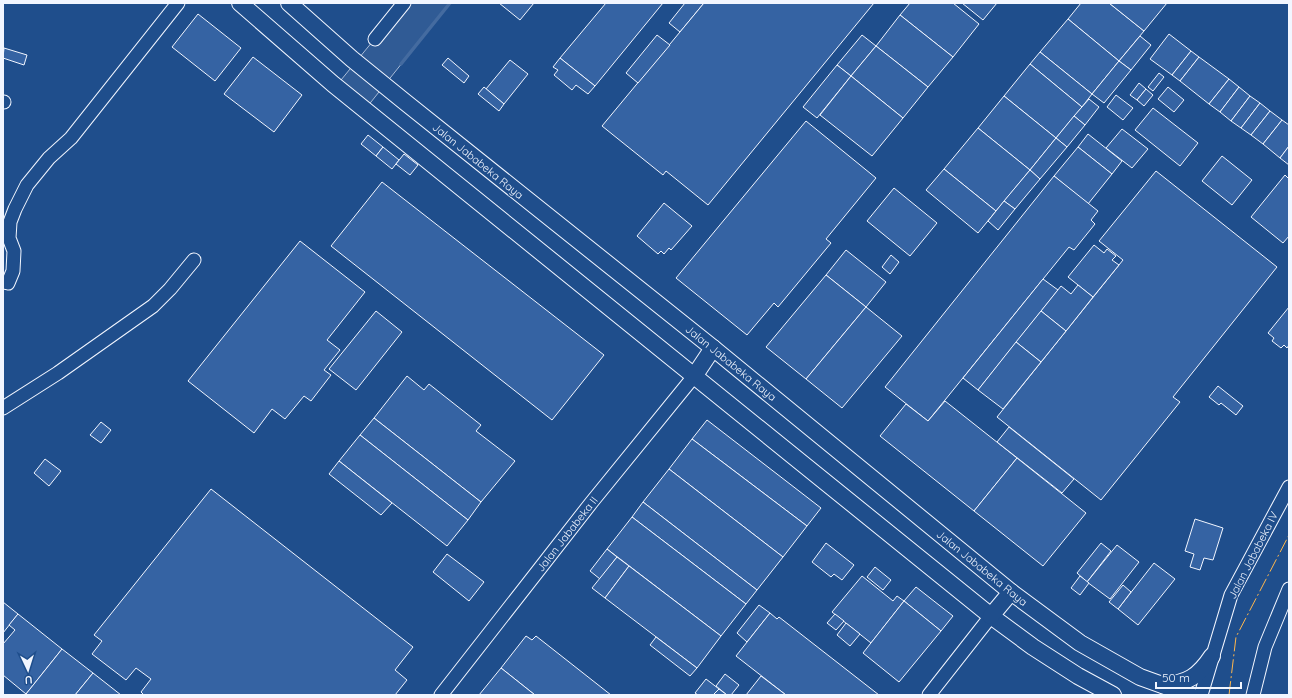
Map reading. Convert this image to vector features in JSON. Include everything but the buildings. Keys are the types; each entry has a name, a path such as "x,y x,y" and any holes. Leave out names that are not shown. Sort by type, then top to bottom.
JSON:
{"main road":[{"path":"240,3 333,84 991,616 1033,647 1078,676 1113,695"},
{"name":"Jalan Jababeka Raya","path":"289,3 354,61 713,348 1011,592 1080,643 1140,677 1190,695"},
{"path":"694,375 713,348"},
{"path":"991,616 1011,592"},
{"path":"1161,685 1186,681 1196,675 1212,656"}],"street":[{"path":"3,282 8,283 13,271 14,251 9,238 10,222 27,185 48,158 71,138 178,3"},
{"path":"375,39 404,3"},
{"path":"3,408 58,373 153,306 170,289 194,260"},
{"name":"Jalan Jababeka II","path":"441,695 591,503 694,375"},
{"name":"Jalan Jababeka IV","path":"1201,695 1231,596 1289,487"},
{"path":"1253,695 1265,647 1289,589"},
{"path":"929,695 991,616"}],"shaded area":[{"path":"404,3 450,3 363,112 332,91"}],"waterway":[{"path":"401,64 450,3"}],"power":[{"path":"1229,695 1236,637 1289,535"}]}
